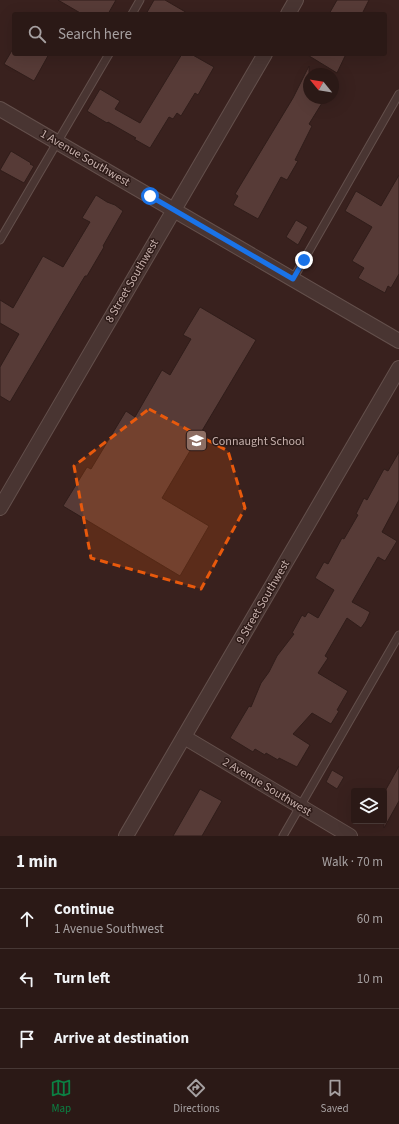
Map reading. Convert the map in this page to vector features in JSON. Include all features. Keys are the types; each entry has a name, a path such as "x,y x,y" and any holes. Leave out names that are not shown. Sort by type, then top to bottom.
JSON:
{"street":[{"path":"289,12 296,0"},
{"name":"8 Street Southwest","path":"0,508 264,56"},
{"name":"1 Avenue Southwest","path":"0,109 399,340"},
{"name":"9 Street Southwest","path":"126,836 399,368"},
{"name":"2 Avenue Southwest","path":"184,738 350,836"}],"lane":[{"path":"133,12 140,0"},
{"path":"0,240 107,56"},
{"path":"293,279 399,94"},
{"path":"283,836 399,635"}],"highlighted area":[{"path":"149,409 228,451 245,508 201,589 91,558 74,466"}],"building":[{"path":"58,0 116,0 109,12 79,12"},
{"path":"154,0 165,0 186,12 147,12"},
{"path":"337,0 369,0 363,12 330,12"},
{"path":"12,50 12,56 48,56 34,81 4,64"},
{"path":"181,56 195,56 214,67 198,95 195,93 181,116 177,113 173,119 169,117 150,148 134,139 136,138 87,111 100,89 120,101 115,109 140,123"},
{"path":"309,56 345,56 339,69 329,68"},
{"path":"303,78 303,104 321,104 309,124 312,126 295,160 298,161 287,180 281,177 258,219 233,205 238,196 235,194 293,98"},
{"path":"11,151 34,166 24,183 0,170"},
{"path":"399,175 399,274 391,288 388,286 385,293 358,278 364,268 352,261 372,227 345,211 356,191 381,206"},
{"path":"96,195 123,211 87,276 85,276 10,402 0,396 0,367 19,334 0,323 0,300 13,308 43,256 63,267 90,222 82,218"},
{"path":"296,220 308,227 298,245 286,237"},
{"path":"200,307 256,340 162,498 209,526 180,576 63,506 87,467 91,469 126,411 135,417 162,370 170,375 191,339 183,335"},
{"path":"399,452 399,500 382,532 397,541 385,561 378,557 352,602 370,612 366,621 361,628 347,618 325,656 328,658 318,673 348,691 337,710 339,711 331,724 312,713 293,734 310,745 297,767 279,758 278,760 266,753 265,755 255,749 253,752 230,738 249,706 251,707 261,683 269,672 277,656 294,634 292,633 302,615 305,617 308,612 318,618 334,590 315,578 324,562 328,564 342,538 344,539 358,515 356,514 364,498 367,500 384,469 388,471"},
{"path":"399,766 399,801 387,823 387,788"},
{"path":"332,770 344,777 337,789 326,782"},
{"path":"200,789 222,801 202,836 173,836"}],"place":[{"name":"Connaught School","path":"197,441"}],"route":[{"path":"150,196 293,279 304,260"}]}
